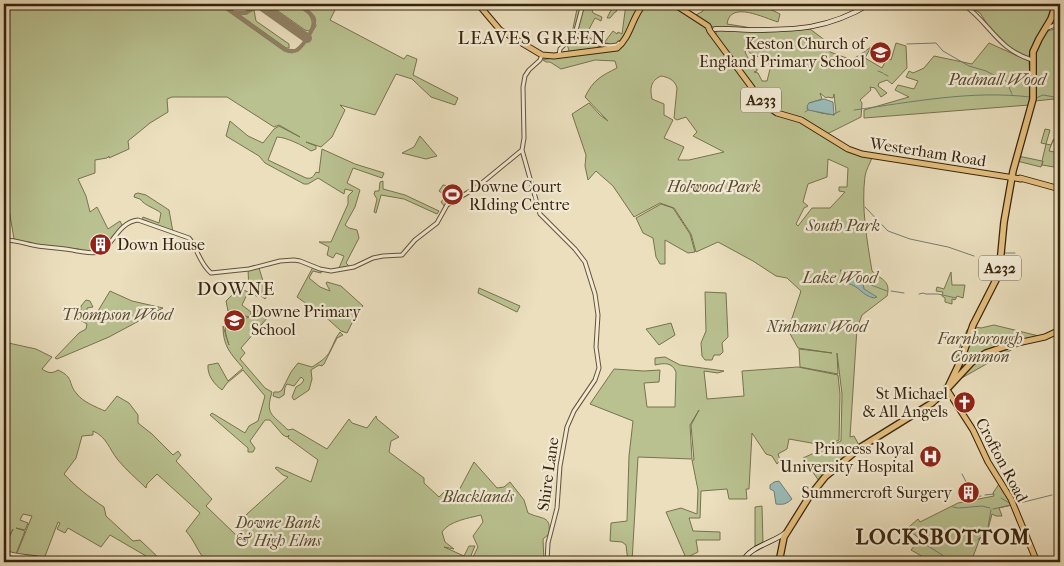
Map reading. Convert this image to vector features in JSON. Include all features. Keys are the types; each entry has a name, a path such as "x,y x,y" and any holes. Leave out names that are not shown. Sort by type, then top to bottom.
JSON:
{"highway":[{"name":"A232","path":"950,388 961,368 973,324 999,274 1012,176 1033,100 1032,60 1035,48 1052,19 1056,4"},
{"path":"961,368 986,353 1013,344"},
{"path":"779,562 785,535 825,477 862,447 920,410 950,388"}],"main road":[{"path":"478,4 500,30 542,55 559,56 613,50 620,46 636,14 644,4"},
{"name":"Westerham Road","path":"674,4 712,30 764,104 777,113 809,124 852,151 862,154 1012,176"},
{"path":"712,30 811,28 852,14 870,4"},
{"name":"A233","path":"1012,176 1060,188"},
{"path":"1013,344 1042,338 1060,330"},
{"name":"Crofton Road","path":"950,388 992,470 1010,499 1036,562"},
{"path":"743,562 746,556 754,550 785,535"}],"street":[{"path":"559,56 560,49 575,34 583,4"},
{"path":"963,4 977,15 996,39 1014,52 1032,60"},
{"path":"1045,29 1060,23"},
{"path":"575,34 609,46 617,45 628,33"},
{"name":"Shire Lane","path":"542,55 540,60 525,76 523,87 524,138 522,150 539,211 543,218 575,249 585,262 595,294 598,315 596,346 599,368 595,380 574,411 567,427 560,466 557,508 548,543 547,562"},
{"path":"4,240 14,240 39,246 88,253 97,252 104,249 119,230 138,220 189,238 193,242 197,254 211,273 260,267 280,261 297,260 331,271 354,267 373,258 400,256 415,240 437,223 447,205 477,187 522,150"},
{"path":"4,552 14,556 38,558 50,562"}],"green space":[{"path":"287,3 297,5 311,18 312,27 309,31 305,30 268,4"},
{"path":"4,4 218,4 284,51 292,53 302,47 316,26 314,16 299,4 338,4 330,20 404,59 407,55 417,59 413,75 458,98 455,105 431,97 412,79 396,74 375,115 340,105 345,110 332,137 321,147 306,142 316,146 316,149 311,151 300,144 277,137 268,160 306,178 312,177 316,172 319,173 322,149 355,164 384,173 382,178 353,168 347,183 360,190 355,207 345,225 357,230 359,238 346,263 349,266 339,268 344,256 336,253 333,258 327,255 329,247 319,242 331,242 348,204 348,196 353,191 345,189 344,194 318,178 308,184 304,184 265,163 259,156 226,136 230,121 248,136 263,143 274,129 279,126 300,137 279,125 274,127 227,97 172,97 167,99 168,112 150,123 128,141 129,149 109,158 109,156 95,160 95,173 78,179 86,196 90,212 97,207 108,229 120,221 123,227 105,248 98,252 88,252 78,249 35,245 14,239 7,197 4,196"},
{"path":"578,4 598,4 600,7 599,9 595,7 592,10 593,13 602,17 601,21 595,18 586,35 592,39 595,34 604,40 604,43 613,31 617,34 618,32 622,34 626,4 672,4 704,25 721,49 716,37 716,29 696,15 703,11 706,4 762,4 780,14 778,22 748,12 741,12 734,13 729,17 727,24 762,32 810,29 826,41 830,52 852,60 871,47 865,58 882,68 887,58 891,60 896,43 906,46 907,68 892,84 887,80 879,83 878,86 887,93 881,97 875,88 870,87 871,90 860,100 862,103 861,117 827,134 852,153 872,158 866,174 864,212 872,271 885,281 888,291 887,296 862,315 857,328 850,437 854,436 859,445 819,481 803,458 841,441 842,394 837,353 838,374 800,367 799,349 832,353 798,348 788,330 801,291 787,278 776,276 718,242 696,252 691,234 674,208 660,203 634,217 613,186 596,171 588,180 585,166 586,155 572,114 589,103 608,121 585,97 591,86 598,79 617,68 615,61 595,60 561,69 543,60 570,54 567,44 573,35","holes":["747,49 756,57 767,54 770,69 767,81 762,81 758,73 754,72 757,69 745,52","661,76 666,77 671,79 676,85 674,118 677,120 686,117 697,132 693,136 724,152 689,160 678,160 684,147 664,138 673,120 664,115 664,104 652,99 651,92 655,80","820,93 826,98 833,98 834,94 836,113 834,115 807,109 809,103 822,99","828,159 848,168 847,187 839,187 839,191 845,192 830,208 812,208 798,226 796,224 804,208 808,206 803,202 808,184 827,177"]},
{"path":"598,4 619,4 616,12 610,18 607,18 611,10 610,7"},
{"path":"965,4 1054,4 1029,55 1030,58 1021,55 997,39 980,13"},
{"path":"254,10 256,21 289,44 289,48 286,48 240,15"},
{"path":"1060,25 1060,104 1055,105 1054,99 1035,101 1033,54 1044,32 1058,28"},
{"name":"Padmall Wood","path":"989,43 1029,61 1029,105 864,118 864,110 909,97 895,90 898,85 914,89 918,81 906,77 909,71 913,73 924,68 934,56 972,64"},
{"path":"1045,129 1050,130 1046,144 1041,143"},
{"path":"420,136 437,156 426,159 402,153 414,147"},
{"path":"1046,144 1052,144 1049,151 1060,153 1060,168 1042,165 1043,161 1041,167 1017,161 1018,156 1042,161"},
{"path":"383,181 383,189 405,195 439,211 437,214 404,199 381,195 376,213 374,212 377,199 374,194 375,191 379,191 380,182"},
{"name":"Downe Court RIding Centre","path":"443,185 457,187 463,194 445,207 441,202 446,196 439,191"},
{"path":"138,193 146,195 169,210 173,232 142,219 143,217 159,223 161,213 134,197"},
{"path":"661,204 673,208 690,234 695,252 688,253 665,240 665,264 660,264 656,257 653,238 643,233 636,218"},
{"path":"313,267 322,270 321,273 313,271 309,278 320,287 330,291 327,282 341,286 363,306 347,333 341,331 297,297"},
{"path":"259,268 263,281 272,288 265,299 260,295 258,297 249,292 248,269"},
{"path":"951,272 952,285 965,285 963,298 957,296 955,300 952,299 952,304 945,302 945,298 942,296 943,292 936,291 937,287 944,289"},
{"path":"239,288 248,292 242,305 251,312 250,317 259,309 269,316 241,348 245,353 240,359 265,388 272,392 269,405 271,414 288,430 293,429 327,449 349,419 352,423 367,428 376,416 377,419 399,437 391,441 389,452 424,478 424,483 439,497 447,489 456,496 474,462 497,488 504,487 510,482 524,500 528,513 547,521 549,524 549,534 543,539 544,562 207,562 186,531 200,513 157,474 147,484 146,488 121,464 102,437 93,431 93,435 82,436 76,458 64,474 83,492 104,507 106,516 133,541 140,540 163,562 150,562 146,556 110,535 101,547 68,528 65,533 57,529 60,523 58,522 44,559 38,556 19,555 17,553 32,516 23,514 20,520 28,523 25,530 16,528 25,531 16,554 4,550 13,529 6,542 4,541 4,342 36,349 52,357 42,369 50,372 58,370 63,373 69,378 74,390 80,397 94,406 105,411 117,396 129,403 138,415 138,423 173,455 178,451 181,455 176,461 212,499 206,506 237,536 240,536 244,518 247,514 288,477 275,468 277,467 311,482 318,460 288,438 289,435 287,437 283,435 270,420 265,420 250,441 255,448 253,452 248,452 248,448 210,415 212,413 245,433 249,426 258,421 265,396 243,370 227,383 222,390 212,379 208,365 218,363 228,381 243,368 228,349 224,339 223,326 226,335 225,326 249,317 228,311 226,301","holes":["481,515 483,522 473,536 478,547 472,559 470,558 475,546 469,546 464,556 444,547 454,549 445,542 442,532 449,525"]},
{"path":"479,288 520,306 517,312 478,293"},
{"name":"Thompson Wood","path":"110,291 132,301 163,308 109,337 57,359 55,358 79,333 86,329 87,324 80,320 81,306 86,300 90,301 93,307 87,308 87,316 95,316"},
{"path":"705,292 726,293 728,337 722,343 723,352 720,355 714,355 712,360 705,360 702,356 701,343 706,331"},
{"path":"671,323 675,335 659,345 646,329"},
{"name":"Farnborough Common","path":"994,325 1039,336 1034,337 960,379 953,371 958,351 967,330 970,327 973,330 976,327 981,328"},
{"path":"340,332 343,335 337,338 329,354 337,337"},
{"path":"329,354 322,366 319,365 311,370 312,379 309,390 294,400 292,397 296,387 304,380 301,377 294,386 287,384 284,395 279,398 273,396 274,392 282,390 298,363 312,367"},
{"path":"665,357 680,365 724,371 718,373 704,371 707,399 744,396 742,371 798,367 838,375 840,394 839,440 819,449 817,444 789,439 787,449 778,454 780,460 777,464 772,456 766,454 752,433 749,489 746,489 747,499 729,499 727,489 701,491 700,518 689,518 693,531 720,532 720,540 696,540 698,552 686,558 666,512 681,508 697,514 698,490 692,460 694,460 691,425 699,410 690,425 692,459 638,457 632,562 628,562 626,545 622,542 610,541 611,523 627,521 629,456 633,421 590,404 614,369 660,370 659,382 644,383 647,407 675,407 676,372 670,365 655,365 655,358"},
{"path":"999,484 1012,505 999,508 1002,516 992,514 986,537 980,538 971,562 932,562 911,550 920,539 910,531 902,533 918,519 920,522 958,503 994,496 993,493"},
{"path":"762,506 763,544 755,546 755,507"}],"water":[{"path":"824,99 833,102 834,115 808,110 807,106 809,103"},
{"path":"840,270 861,274 864,289 877,297 870,297 847,283"},
{"path":"779,481 792,499 787,503 776,504 774,491 770,489 770,485"}],"waterway":[{"path":"907,44 936,43 943,51 969,66 986,71 1006,81 1012,94"},
{"path":"878,71 883,73"},
{"path":"884,74 888,76"},
{"path":"854,110 964,96 1008,95 1030,97"},
{"path":"1036,98 1043,95 1060,98"},
{"path":"834,114 840,111"},
{"path":"865,207 888,231 910,239 948,247 974,256"},
{"path":"1003,253 1015,253"},
{"path":"863,282 887,291"},
{"path":"891,291 904,293"},
{"path":"919,294 938,294 956,298"},
{"path":"962,474 974,497 981,496"},
{"path":"985,495 994,494"},
{"path":"1016,504 1052,495"},
{"path":"1001,498 1011,504"},
{"path":"993,509 1011,505"},
{"path":"959,508 982,506 990,508"},
{"path":"953,507 958,508"},
{"path":"978,540 987,533 991,510"},
{"path":"911,531 925,544 953,562"}],"taxiway":[{"path":"221,4 286,50 293,51 300,48 306,41 314,22 311,14 297,4"},
{"path":"235,13 246,13 257,4"}],"runway":[{"path":"259,4 307,38"}],"place":[{"name":"Keston Church of England Primary School","path":"881,52"},
{"name":"Downe Court RIding Centre","path":"453,195"},
{"name":"Down House","path":"101,244"},
{"name":"Downe Primary School","path":"235,320"},
{"name":"St Michael & All Angels","path":"964,402"},
{"name":"Princess Royal University Hospital","path":"930,457"},
{"name":"Summercroft Surgery","path":"968,492"}],"district":[{"name":"LEAVES GREEN","path":"532,38"},
{"name":"DOWNE","path":"236,289"},
{"name":"LOCKSBOTTOM","path":"943,537"}],"park label":[{"name":"Holwood Park","path":"714,186"},
{"name":"South Park","path":"843,225"},
{"name":"Lake Wood","path":"840,277"},
{"name":"Ninhams Wood","path":"817,326"},
{"name":"Blacklands","path":"478,496"},
{"name":"Downe Bank & High Elms","path":"278,531"}]}
